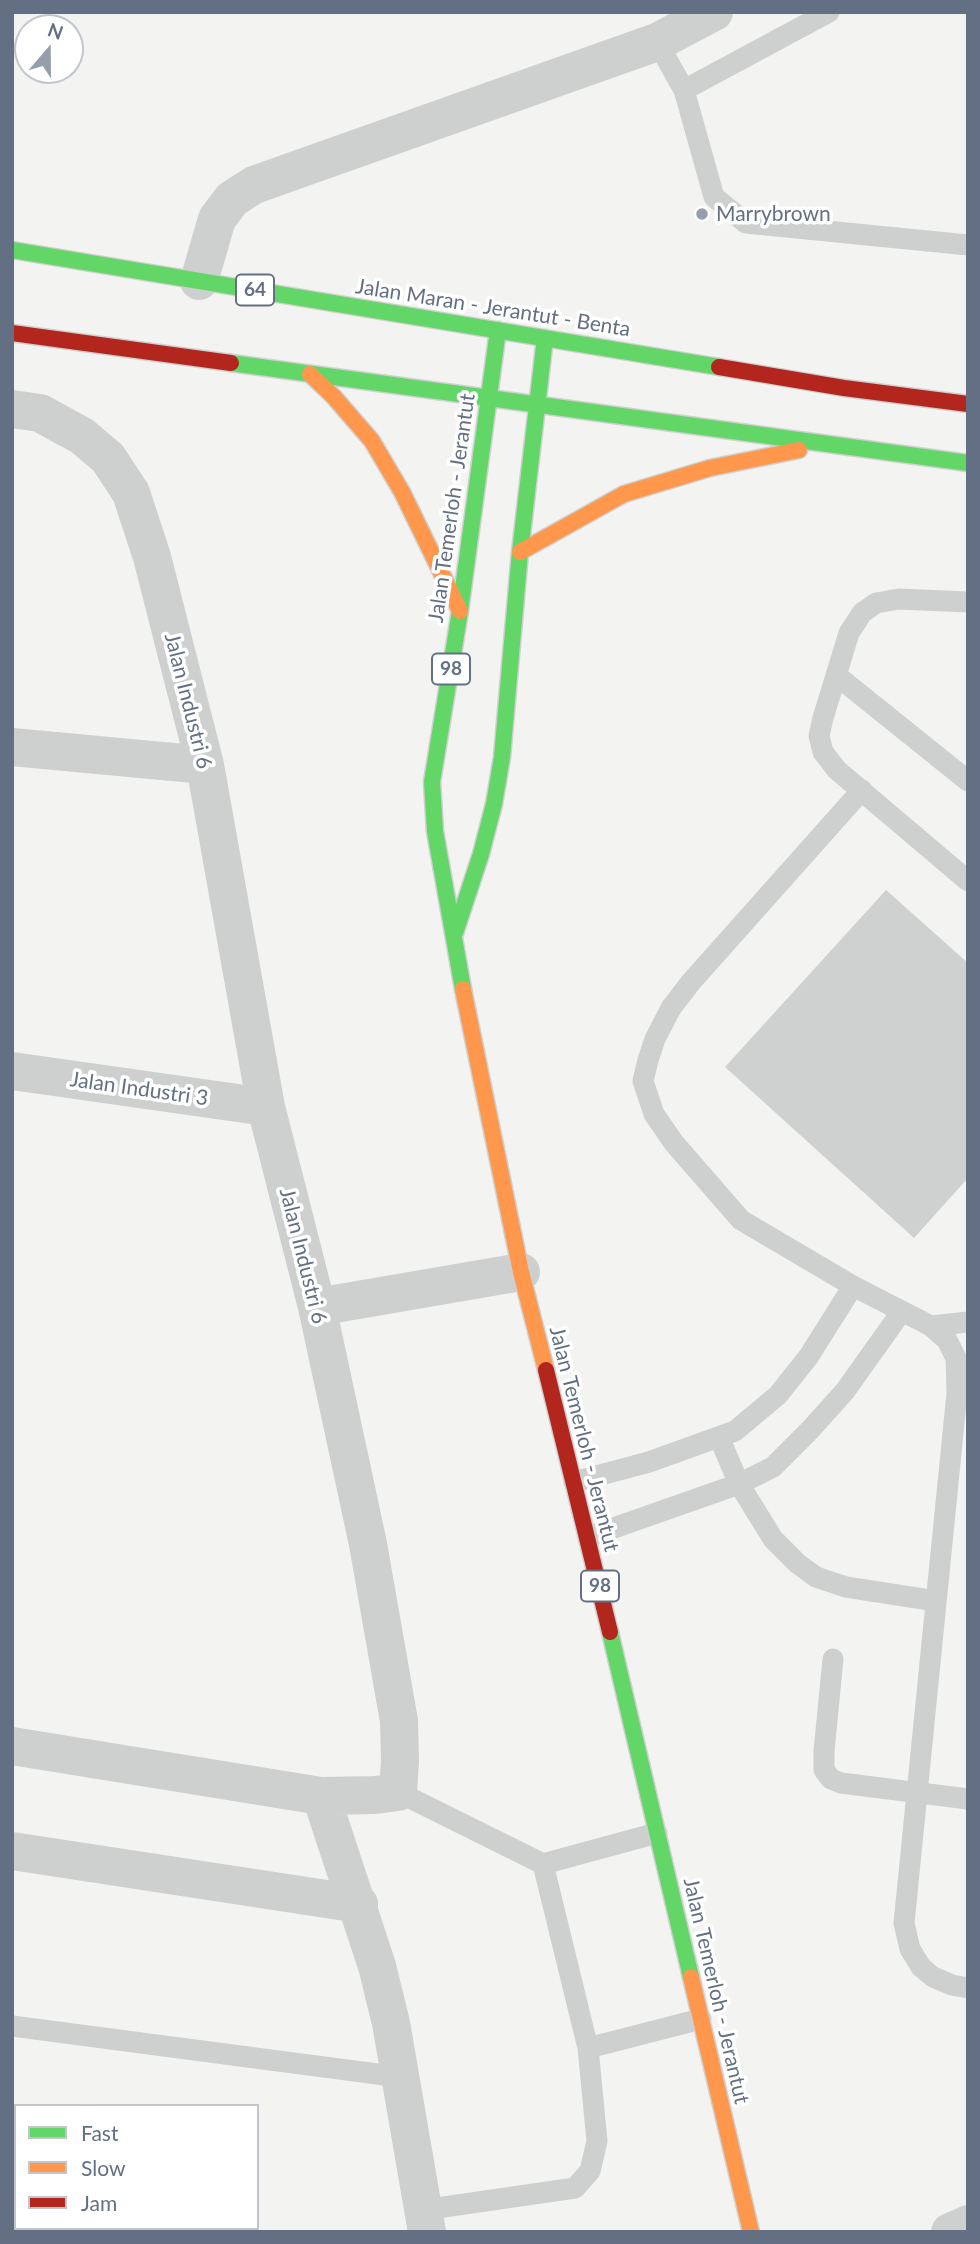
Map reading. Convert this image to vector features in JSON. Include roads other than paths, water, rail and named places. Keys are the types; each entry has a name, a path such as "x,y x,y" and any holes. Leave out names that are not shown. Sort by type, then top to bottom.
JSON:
{"main road":[{"name":"Jalan Maran - Jerantut - Benta","path":"12,250 844,388 968,404"},
{"name":"Jalan Temerloh - Jerantut","path":"498,330 460,611 432,782 435,831 453,940 521,1272 588,1537 751,2232"},
{"path":"12,333 968,463"},
{"name":"Jalan Temerloh - Jerantut","path":"453,940 481,854 498,780 520,552 545,338"},
{"path":"310,374 372,441 402,492 460,611"},
{"path":"520,552 624,495 710,468 829,444"}],"street":[{"path":"199,281 217,219 232,199 254,185 657,43 714,12"},
{"name":"Jalan Industri 6","path":"12,409 40,413 82,436 108,458 131,493 152,557 205,765 266,1107 317,1307 368,1544 399,1721 398,1792"},
{"path":"12,747 205,765"},
{"name":"Jalan Industri 3","path":"12,1071 266,1107"},
{"path":"317,1307 521,1272"},
{"path":"12,1746 321,1796 398,1792"},
{"path":"321,1796 359,1904 385,2000 425,2221"},
{"path":"12,1851 359,1904"},
{"path":"950,2232 968,2224"}],"lane":[{"path":"684,90 829,12"},
{"path":"657,43 684,90 714,197 746,223 968,245"},
{"path":"968,602 899,599 876,603 862,613 849,633 820,736 823,752 837,770 968,881"},
{"path":"836,675 968,781"},
{"path":"862,790 691,982 671,1009 655,1039 643,1082 654,1114 674,1143 741,1220 853,1286 931,1326 947,1340 956,1358 957,1393 904,1923 910,1949 921,1968 933,1977 968,1988"},
{"path":"573,1482 649,1462 735,1431 778,1395 809,1356 853,1286"},
{"path":"588,1537 739,1484 773,1467 845,1391 902,1311"},
{"path":"931,1326 968,1322"},
{"path":"719,1437 739,1484 773,1539 797,1563 816,1577 846,1587 936,1601"},
{"path":"833,1659 824,1770 831,1779 841,1783 968,1799"},
{"path":"398,1792 543,1864 657,1833"},
{"path":"425,2221 575,2188 590,2171 597,2141 588,2048 543,1864"},
{"path":"588,2048 701,2020"},
{"path":"12,2026 400,2077"}],"place":[{"name":"Marrybrown","path":"702,214"}]}
